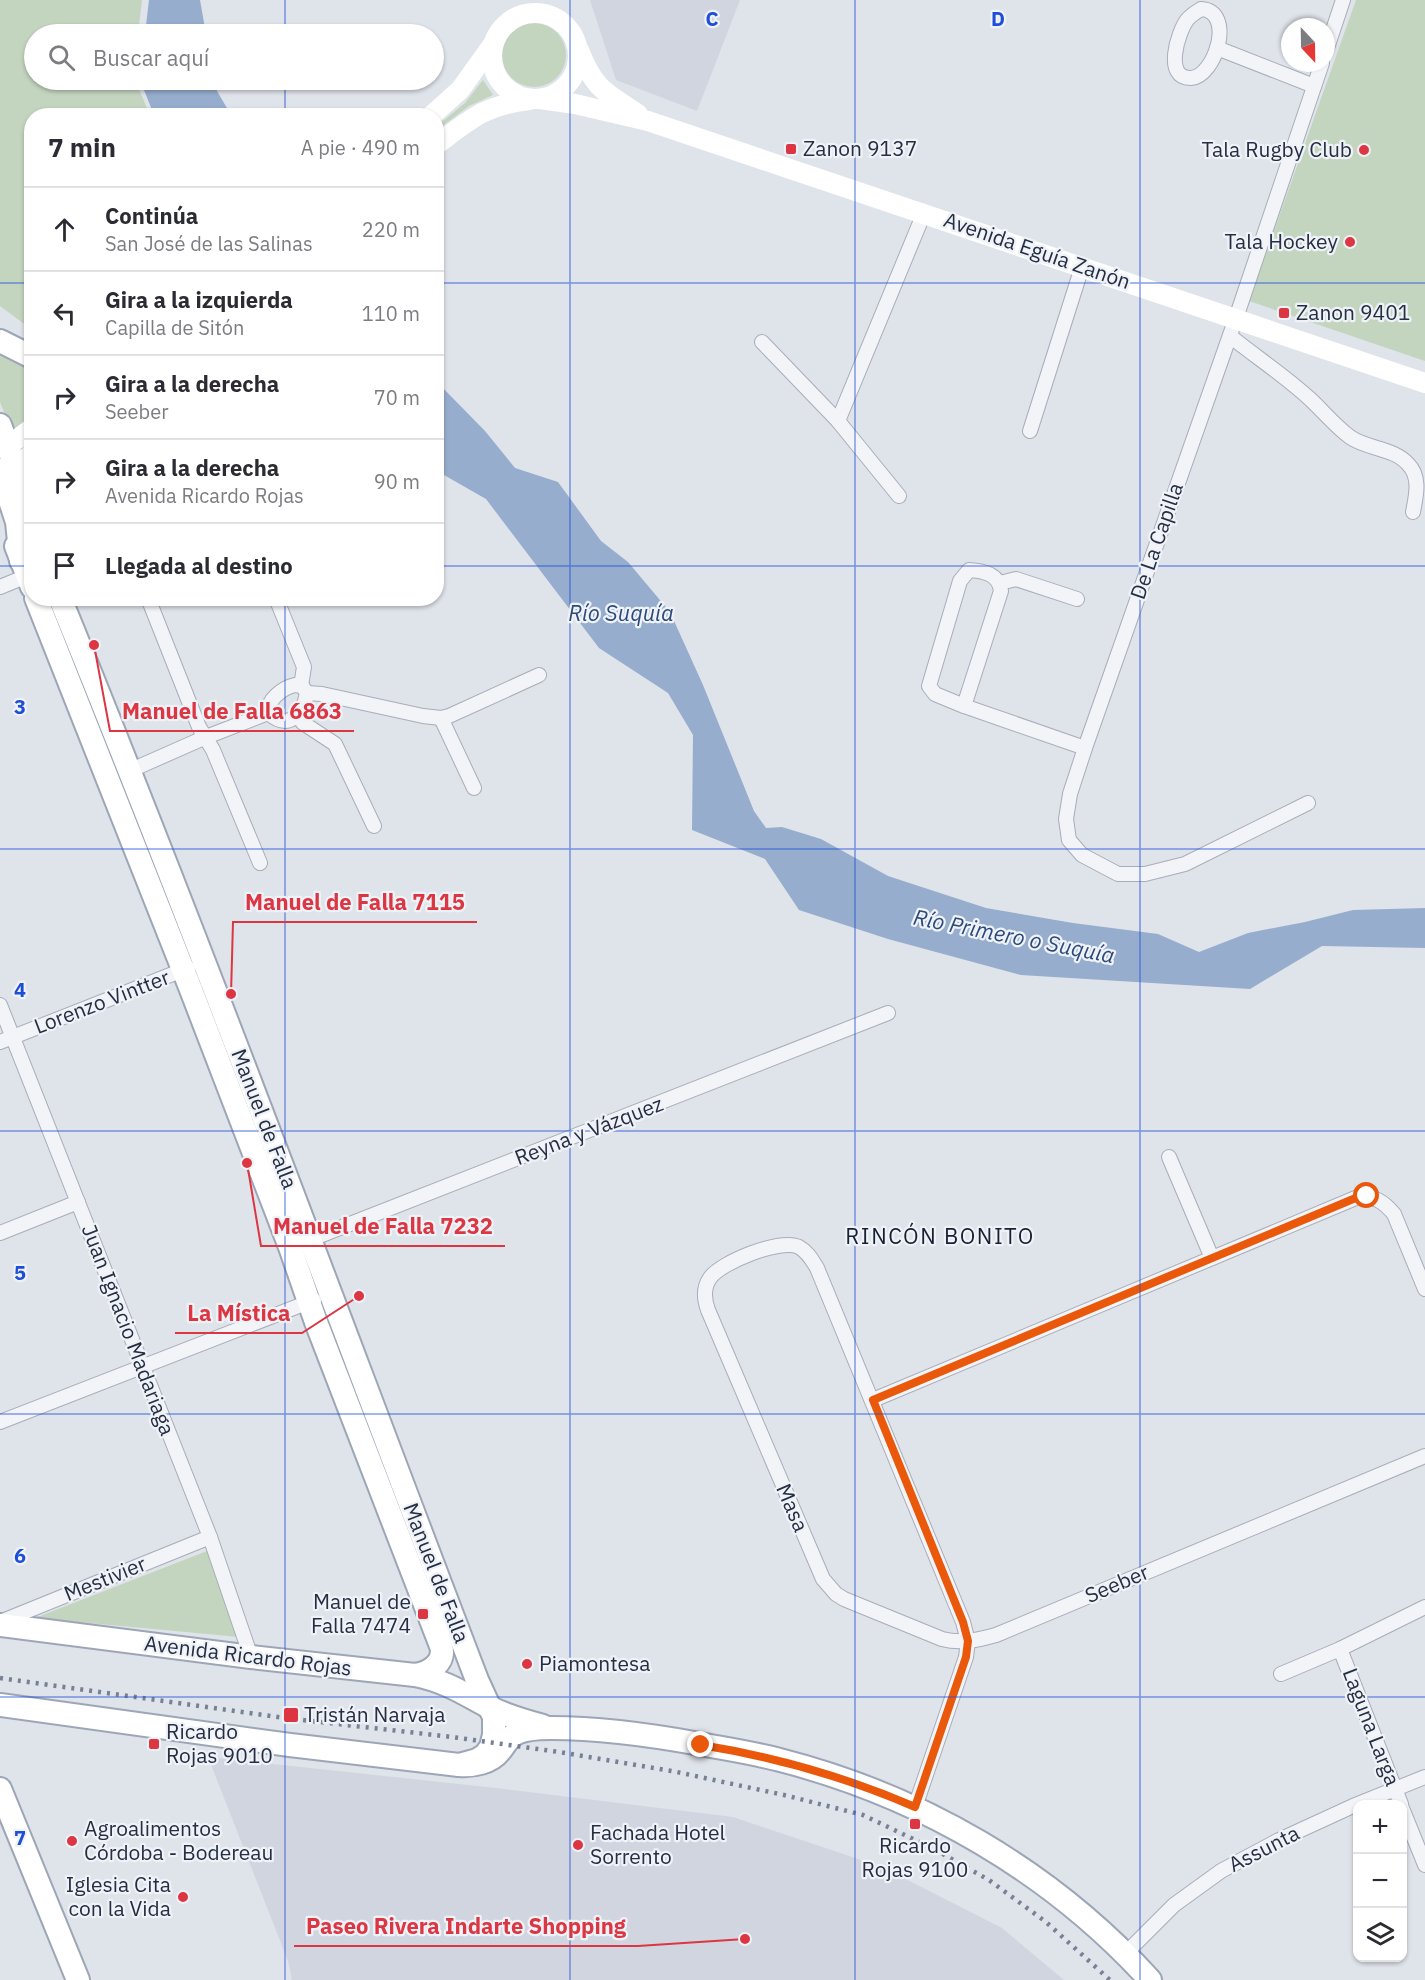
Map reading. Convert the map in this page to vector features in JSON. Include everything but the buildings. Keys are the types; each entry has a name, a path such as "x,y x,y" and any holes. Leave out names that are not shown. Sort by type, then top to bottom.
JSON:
{"main road":[{"path":"439,108 460,90 521,0"},
{"name":"Avenida Eguía Zanón","path":"558,0 587,70 595,83 614,99 648,121"},
{"path":"444,139 487,110 555,95 567,86 578,58 573,36 555,17 536,12 517,16 497,36 492,65 501,84 516,96 536,99"},
{"name":"Avenida Eguía Zanón","path":"536,99 566,102 648,121 1082,267 1233,327 1425,383"},
{"path":"0,341 24,353"},
{"path":"0,425 9,459 24,563"},
{"path":"9,459 24,439"},
{"path":"9,459 24,494"},
{"path":"0,506 24,570"},
{"name":"Manuel de Falla","path":"39,606 194,966 319,1298 441,1646 442,1651 438,1663 427,1672 415,1675"},
{"name":"Manuel de Falla","path":"63,606 129,771 194,966"},
{"name":"Manuel de Falla","path":"319,1298 490,1707"},
{"name":"Avenida Ricardo Rojas","path":"0,1623 251,1657 415,1675 451,1686 490,1707 523,1720 553,1728 665,1738 761,1755 806,1767 915,1807 965,1832 1039,1881 1097,1928 1150,1980"},
{"name":"Avenida Ricardo Rojas","path":"0,1705 290,1745 459,1765 476,1764 489,1760 498,1754 510,1738 522,1731 553,1728"},
{"path":"459,1765 481,1758 490,1747 495,1723 490,1707"},
{"path":"0,1789 78,1980"}],"street":[{"path":"1335,24 1343,0"},
{"path":"1211,5 1219,22 1220,33 1217,48 1207,68 1198,76 1190,78 1182,75 1177,69 1174,50 1186,21 1192,14 1211,5"},
{"path":"1217,48 1314,86"},
{"name":"De La Capilla","path":"1308,803 1185,864 1146,874 1118,874 1082,855 1069,840 1066,819 1070,794 1084,748 1233,327 1319,72"},
{"path":"838,421 924,213"},
{"path":"1030,430 1082,267"},
{"path":"1233,327 1348,436 1395,455 1408,463 1417,483 1413,512"},
{"path":"762,342 838,421 899,496"},
{"path":"964,706 1001,591 1000,583 984,571 969,570 960,581 929,686 935,694 964,706 1084,748"},
{"path":"0,587 24,576"},
{"path":"1000,583 1016,579 1077,599"},
{"path":"151,606 199,727 213,750 260,863"},
{"path":"267,713 278,719 292,720 298,716 306,701 304,667 279,606"},
{"path":"267,713 271,702 288,687 441,718 539,675"},
{"path":"129,771 267,713"},
{"path":"298,716 303,723 335,744 374,826"},
{"path":"441,718 474,788"},
{"name":"Lorenzo Vintter","path":"6,1039 194,966"},
{"name":"Juan Ignacio Madariaga","path":"0,1005 6,1039 78,1202 141,1367 210,1537 251,1657"},
{"name":"Reyna y Vázquez","path":"300,1244 888,1013"},
{"path":"1169,1157 1212,1258"},
{"path":"915,1807 966,1657 968,1641 963,1622 873,1400 1358,1197 1367,1196 1378,1200 1387,1205 1394,1214 1425,1289"},
{"path":"0,1233 78,1202"},
{"name":"Masa","path":"873,1400 818,1268 810,1255 800,1248 785,1245 774,1246 730,1264 710,1278 704,1300 818,1568 828,1586 844,1599 942,1640 968,1641"},
{"path":"0,1422 319,1298"},
{"name":"Seeber","path":"968,1641 996,1635 1425,1456"},
{"name":"Mestivier","path":"0,1623 210,1537"},
{"path":"1281,1674 1340,1649 1425,1607"},
{"name":"Laguna Larga","path":"1340,1649 1400,1800"},
{"name":"Assunta","path":"1125,1954 1174,1905 1221,1871 1279,1839 1425,1777"},
{"name":"Laguna Larga","path":"1407,1819 1425,1865"}],"shaded area":[{"path":"590,0 740,0 697,111 616,80"},
{"path":"208,1757 496,1788 733,1817 882,1867 1002,1928 1064,1980 290,1980 292,1979 288,1961"}],"green space":[{"path":"0,0 142,0 139,24 24,24 24,90 139,90 147,108 24,108 24,324 0,306"},
{"name":"Tala Rugby Club","path":"1356,0 1425,0 1425,361 1249,301 1330,72 1335,72 1335,59"},
{"path":"534,23 552,29 560,37 566,55 560,73 552,81 534,87 516,81 508,73 502,55 508,37 516,29"},
{"path":"483,80 493,95 469,106 444,125 444,120 465,103"},
{"path":"0,353 24,365 24,424 12,432 0,402"},
{"path":"207,1551 239,1637 35,1618"}],"water":[{"path":"149,0 200,0 204,24 146,24"},
{"path":"144,90 217,90 227,108 151,108"},
{"name":"Río Suquía","path":"444,389 485,431 515,468 558,482 601,541 628,562 670,612 703,685 754,811 766,828 782,827 821,839 888,876 986,908 1073,923 1158,934 1199,952 1248,933 1353,910 1425,908 1425,948 1322,946 1250,989 1021,975 888,939 799,910 765,859 692,830 693,735 668,693 599,648 486,499 444,475"}],"railway":[{"path":"0,1678 285,1718 559,1752 672,1771 863,1815 932,1848 989,1880 1046,1922 1110,1980"}],"place":[{"name":"Zanon 9137","path":"791,149"},
{"name":"Tala Rugby Club","path":"1364,150"},
{"name":"Tala Hockey","path":"1350,242"},
{"name":"Zanon 9401","path":"1284,313"},
{"name":"Manuel de Falla 6863","path":"94,645"},
{"name":"Manuel de Falla 7115","path":"231,994"},
{"name":"Manuel de Falla 7232","path":"247,1163"},
{"name":"La Mística","path":"359,1296"},
{"name":"Manuel de Falla 7474","path":"423,1614"},
{"name":"Piamontesa","path":"527,1664"},
{"name":"Tristán Narvaja","path":"291,1715"},
{"name":"Ricardo Rojas 9010","path":"154,1744"},
{"name":"Ricardo Rojas 9100","path":"915,1824"},
{"name":"Agroalimentos Córdoba - Bodereau","path":"72,1841"},
{"name":"Fachada Hotel Sorrento","path":"578,1845"},
{"name":"Iglesia Cita con la Vida","path":"183,1897"},
{"name":"Paseo Rivera Indarte Shopping","path":"745,1939"}],"district":[{"name":"RINCÓN BONITO","path":"940,1236"}],"route":[{"path":"701,1745 743,1752 815,1770 888,1795 915,1807 966,1657 968,1641 963,1622 873,1400 1358,1197 1367,1196"}],"water label":[{"name":"Río Primero o Suquía","path":"1014,936"}]}
